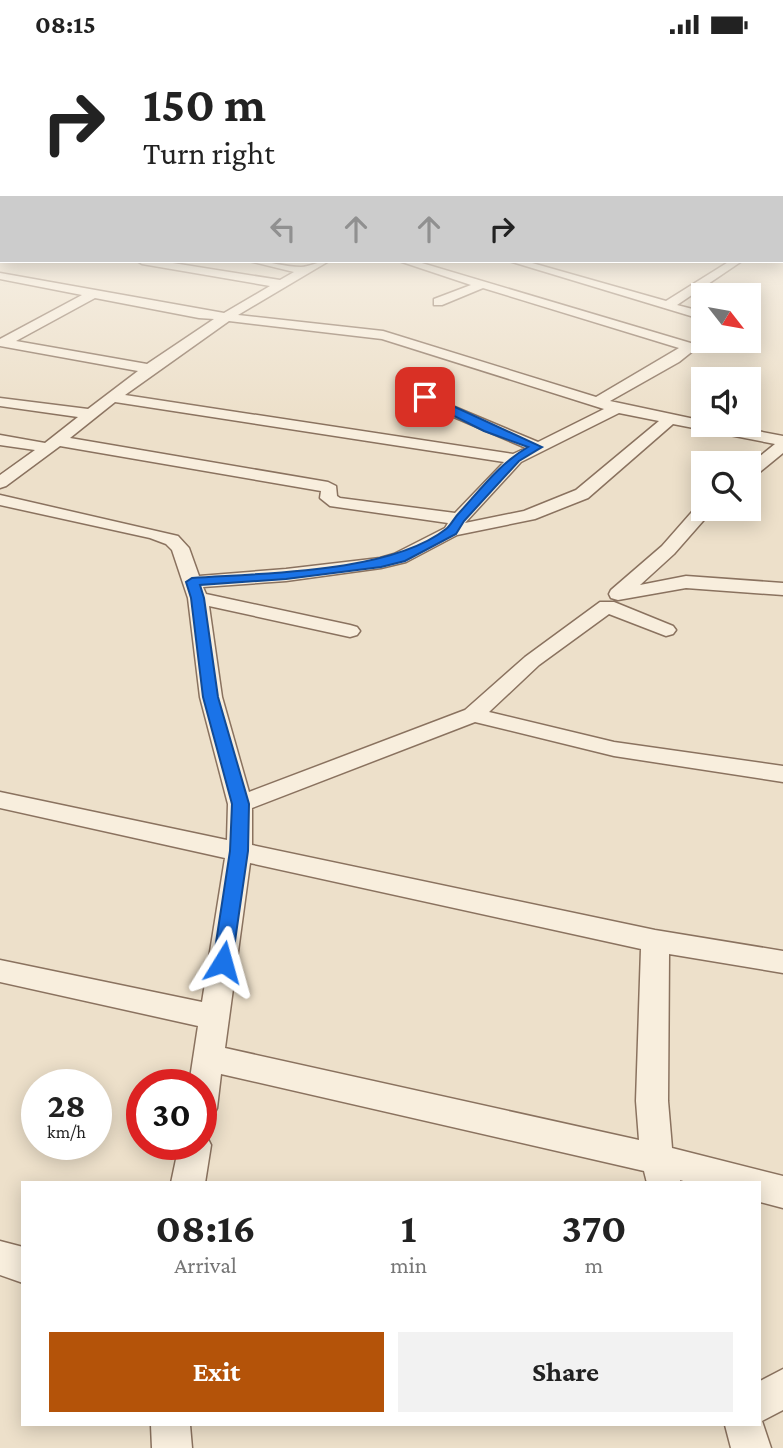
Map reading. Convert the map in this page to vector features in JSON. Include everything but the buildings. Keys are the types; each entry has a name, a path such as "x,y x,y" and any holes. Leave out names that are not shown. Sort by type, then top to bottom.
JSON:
{"street":[{"path":"42,285 226,317 383,335 467,359 617,408 783,443"},
{"path":"0,483 55,444 150,369 226,317 279,285"},
{"path":"438,302 478,285"},
{"path":"491,285 690,347 674,359 597,402"},
{"path":"597,285 691,312"},
{"path":"667,306 699,285"},
{"path":"91,295 3,343 150,369"},
{"path":"426,388 425,397 433,403 537,447"},
{"path":"113,397 515,459"},
{"path":"0,402 92,414"},
{"path":"195,590 400,558 456,525 515,459 617,408"},
{"path":"0,440 55,444 328,487 328,498 336,502 456,525 529,515 582,494 670,419"},
{"path":"761,462 783,443"},
{"path":"0,500 172,540 180,548 195,590 211,697 240,804 239,851 208,1069"},
{"path":"240,804 472,715 532,661 613,600 668,550 693,521"},
{"path":"613,600 686,582 783,589"},
{"path":"195,590 349,631"},
{"path":"613,600 666,630"},
{"path":"472,715 614,749 783,774"},
{"path":"0,800 655,941 783,962"},
{"path":"655,941 655,1016 650,1070 660,1171"},
{"path":"0,971 214,1017"},
{"path":"210,1058 660,1171 734,1181"},
{"path":"188,1181 192,1160"},
{"path":"761,1186 783,1192"},
{"path":"0,1258 21,1264"},
{"path":"761,1402 783,1388"},
{"path":"171,1426 172,1448"},
{"path":"744,1426 751,1448"}],"route":[{"path":"223,962 239,851 240,804 211,697 198,598 192,582 286,575 381,563 400,558 452,531 459,519 515,459 537,447 488,428 425,397"}]}
